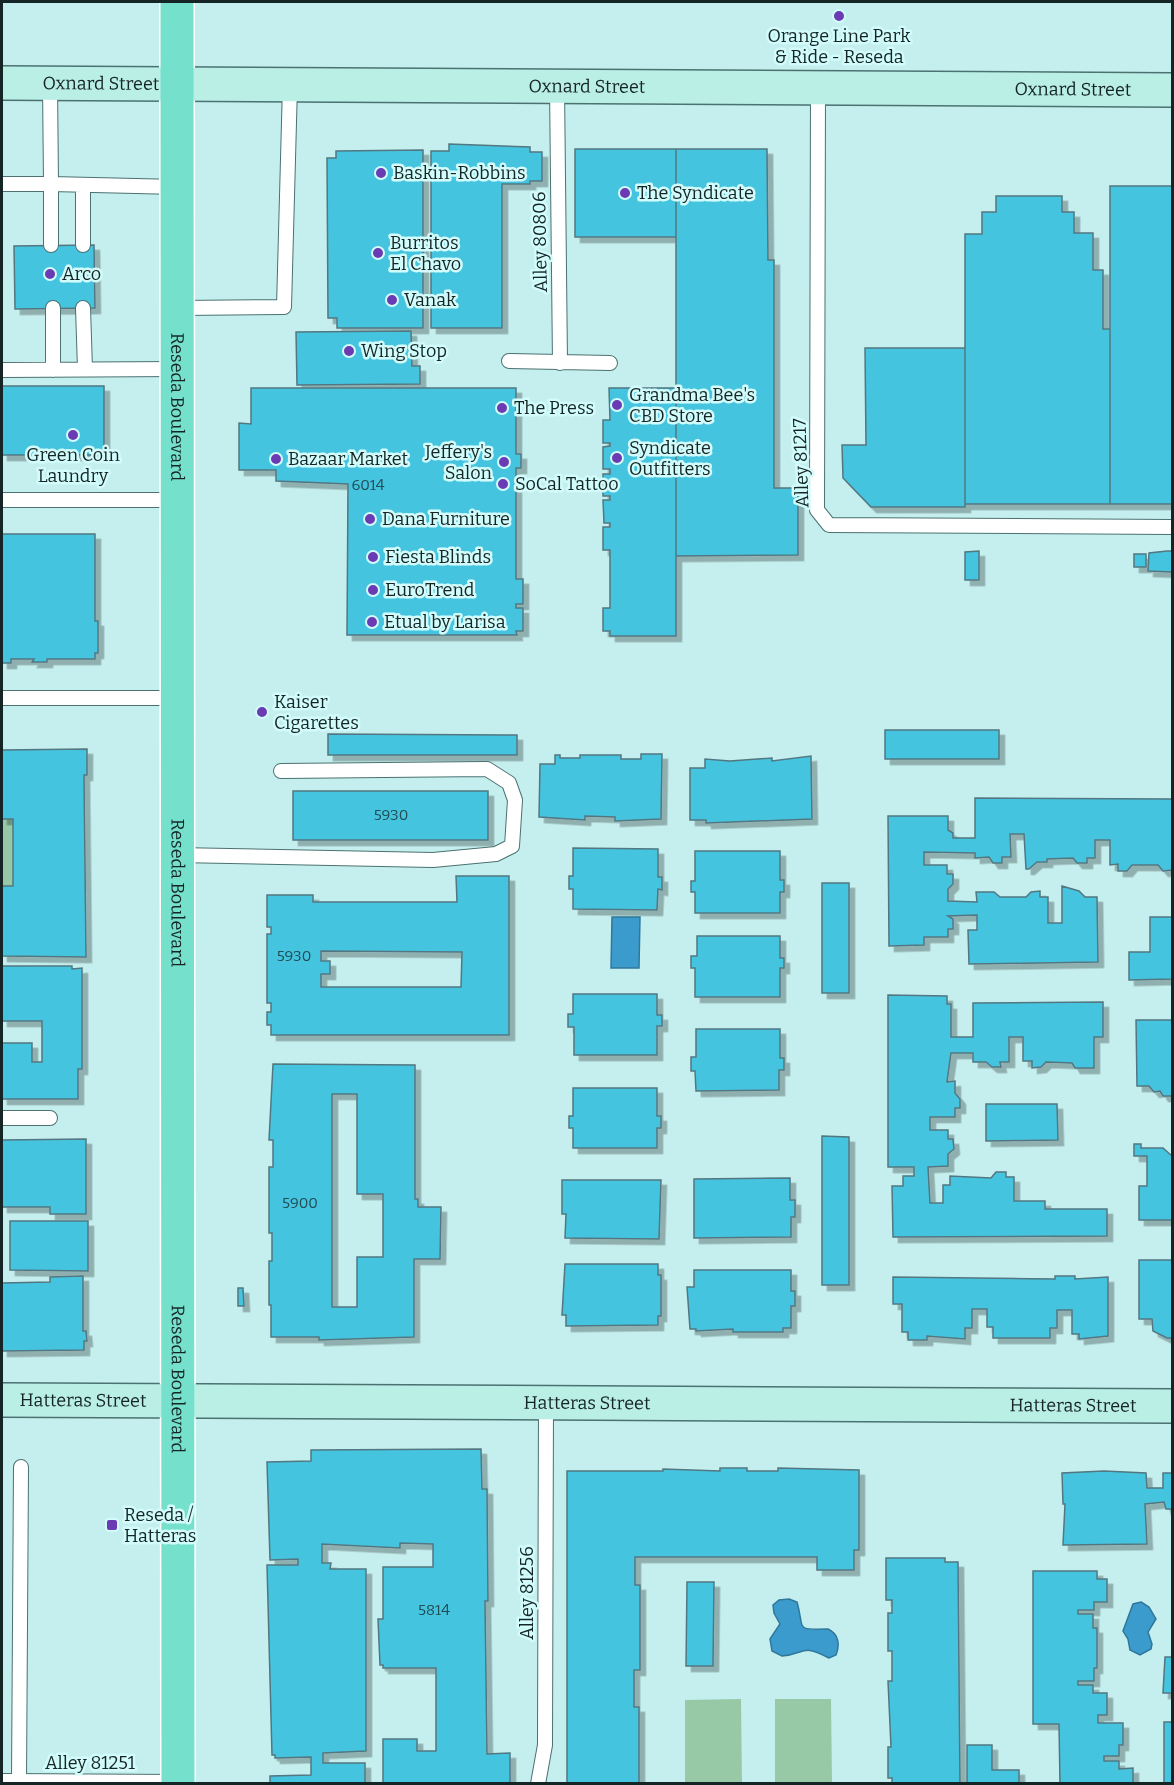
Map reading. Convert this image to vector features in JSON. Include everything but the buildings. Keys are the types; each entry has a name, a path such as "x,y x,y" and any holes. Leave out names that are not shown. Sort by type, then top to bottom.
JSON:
{"main road":[{"name":"Reseda Boulevard","path":"177,2 178,1783"},
{"name":"Oxnard Street","path":"2,83 1173,90"},
{"name":"Hatteras Street","path":"2,1400 1173,1406"}],"lane":[{"path":"50,83 51,245"},
{"path":"178,308 284,307 290,84"},
{"name":"Alley 80806","path":"557,86 560,363"},
{"name":"Alley 81217","path":"818,88 817,510 829,525 1173,526"},
{"path":"2,184 178,187"},
{"path":"83,185 83,245"},
{"path":"53,308 54,370"},
{"path":"83,308 85,369"},
{"path":"509,362 610,363"},
{"path":"2,370 178,369"},
{"path":"2,500 178,500"},
{"path":"2,698 178,698"},
{"path":"177,855 433,860 496,854 512,846 515,800 509,783 487,769 281,771"},
{"path":"2,1118 50,1118"},
{"name":"Alley 81256","path":"538,1784 545,1745 546,1403"},
{"path":"19,1781 21,1467"},
{"name":"Alley 81251","path":"2,1781 178,1783"}],"green space":[{"path":"2,819 13,819 13,886 2,886"},
{"path":"741,1699 742,1783 685,1783 685,1700"},
{"path":"775,1699 831,1699 832,1783 775,1783"}],"water":[{"path":"612,917 640,917 639,968 611,968"},
{"path":"789,1599 797,1602 801,1623 805,1628 832,1631 838,1644 836,1655 829,1658 808,1650 782,1656 772,1651 770,1639 780,1624 774,1613 773,1605 779,1600"},
{"path":"1141,1602 1149,1607 1156,1619 1148,1632 1152,1644 1151,1649 1140,1655 1130,1650 1128,1639 1123,1631 1133,1604"}],"place":[{"name":"Orange Line Park & Ride - Reseda","path":"839,16"},
{"name":"Baskin-Robbins","path":"381,173"},
{"name":"The Syndicate","path":"625,193"},
{"name":"Burritos El Chavo","path":"378,253"},
{"name":"Arco","path":"50,274"},
{"name":"Vanak","path":"392,300"},
{"name":"Wing Stop","path":"349,351"},
{"name":"Grandma Bee's CBD Store","path":"617,405"},
{"name":"The Press","path":"502,408"},
{"name":"Green Coin Laundry","path":"73,435"},
{"name":"Syndicate Outfitters","path":"617,458"},
{"name":"Bazaar Market","path":"276,459"},
{"name":"Jeffery's Salon","path":"504,462"},
{"name":"SoCal Tattoo","path":"503,484"},
{"name":"Dana Furniture","path":"370,519"},
{"name":"Fiesta Blinds","path":"373,557"},
{"name":"EuroTrend","path":"373,590"},
{"name":"Etual by Larisa","path":"372,622"},
{"name":"Kaiser Cigarettes","path":"262,712"},
{"name":"Reseda / Hatteras","path":"112,1525"}]}
